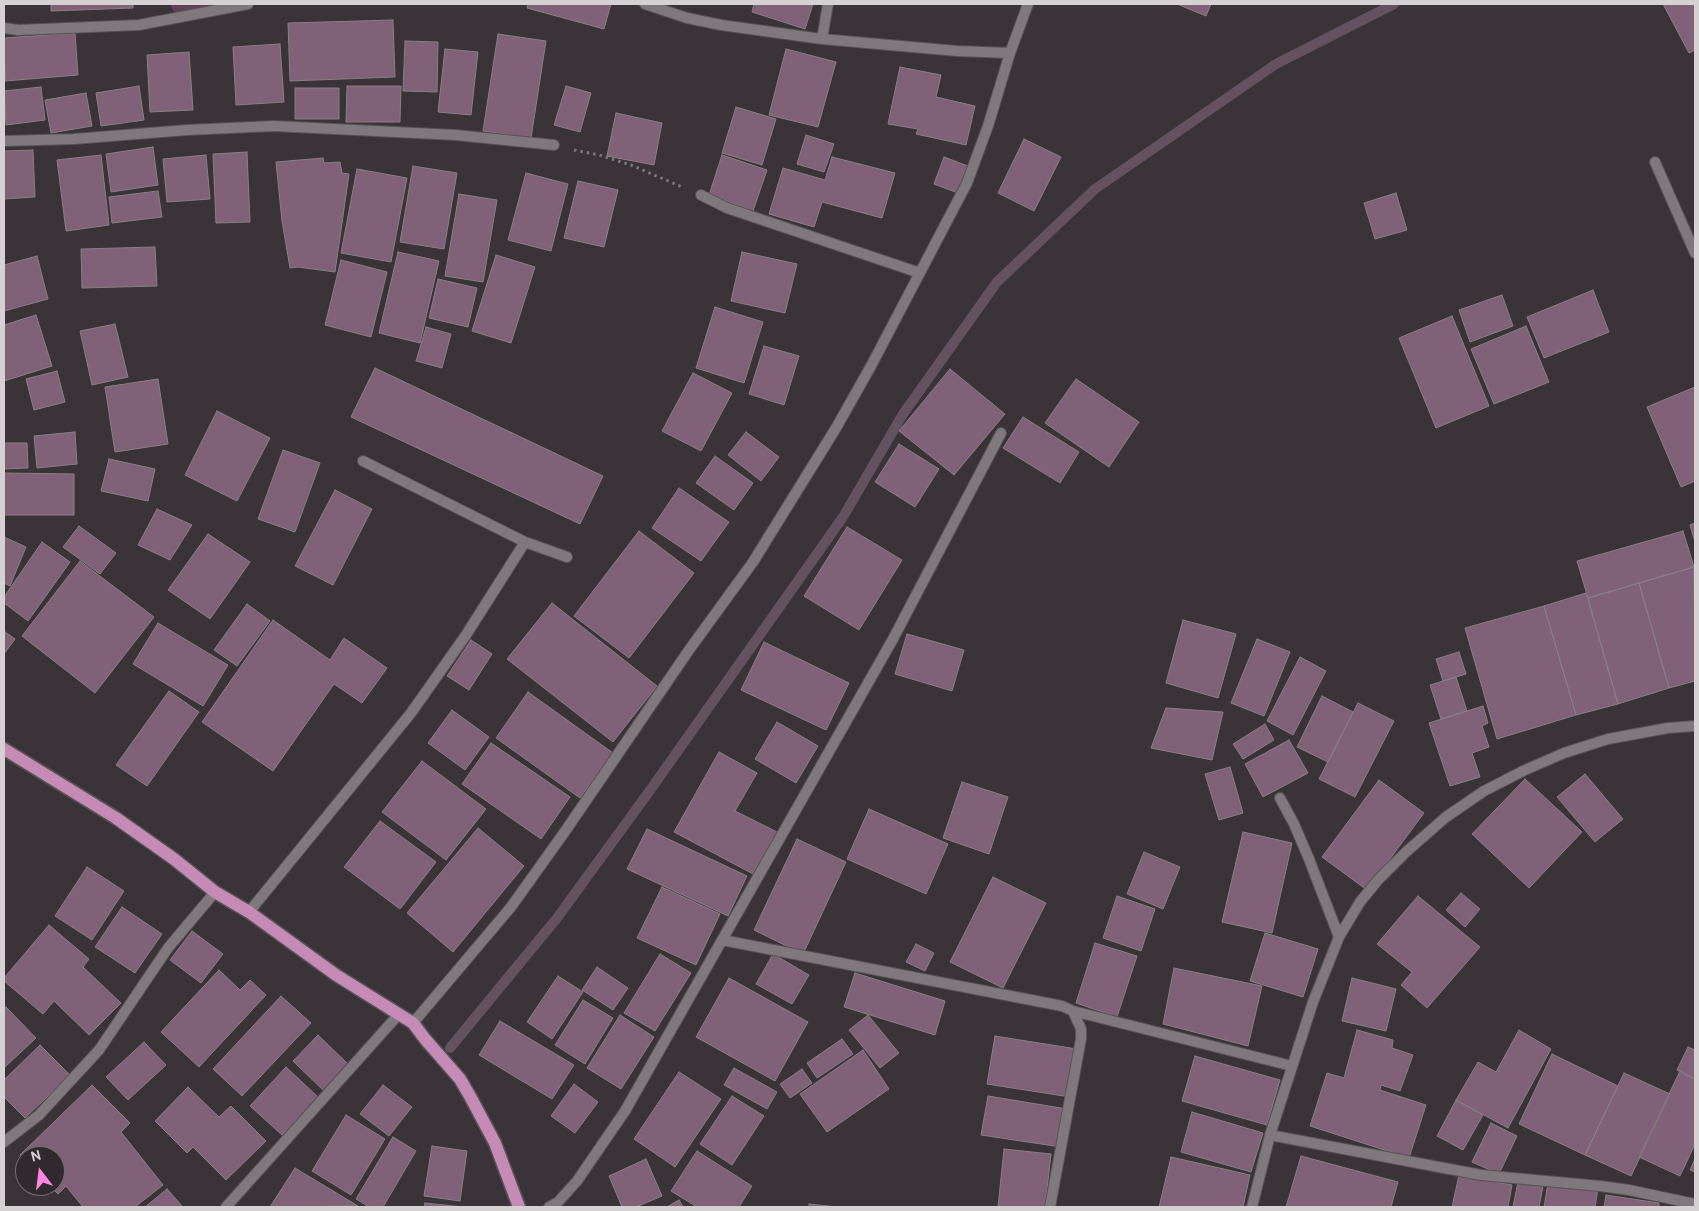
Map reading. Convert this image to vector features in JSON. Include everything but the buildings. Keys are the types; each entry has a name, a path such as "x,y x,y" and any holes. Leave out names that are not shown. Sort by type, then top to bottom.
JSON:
{"main road":[{"path":"4,749 116,818 174,859 215,892 249,912 336,975 414,1023 425,1039 460,1079 471,1098 495,1143 519,1207"}],"street":[{"path":"4,28 18,30 139,25 248,4"},
{"path":"645,4 686,18 721,25 822,39 957,51 1010,53"},
{"path":"822,39 828,4"},
{"path":"414,1023 511,906 628,741 689,650 753,562 836,428 871,366 967,182 988,126 1010,53 1028,4"},
{"path":"4,141 74,139 186,130 274,126 456,135 554,145"},
{"path":"1655,162 1695,253"},
{"path":"701,196 727,208 920,273"},
{"path":"549,1207 558,1202 577,1181 625,1111 893,640 1001,433"},
{"path":"363,461 525,542 567,557"},
{"path":"249,912 411,713 466,635 525,542"},
{"path":"1252,1207 1270,1135 1312,1002 1339,937 1360,902 1378,880 1406,852 1446,817 1484,791 1525,770 1564,753 1608,739 1668,728 1695,726"},
{"path":"1280,798 1294,824 1339,937"},
{"path":"4,1142 39,1115 99,1050 168,948 215,892"},
{"path":"722,940 1062,1006 1292,1066"},
{"path":"1050,1207 1081,1039 1081,1029 1073,1010"},
{"path":"226,1207 399,1014"},
{"path":"1270,1135 1482,1175 1629,1190 1695,1204"}],"path":[{"path":"554,145 598,155 630,165 701,196"}],"shaded area":[{"path":"170,4 232,4 178,20"}],"waterway":[{"path":"450,1048 557,918 651,789 843,517 903,414 997,282 1095,189 1276,64 1394,4"}]}
